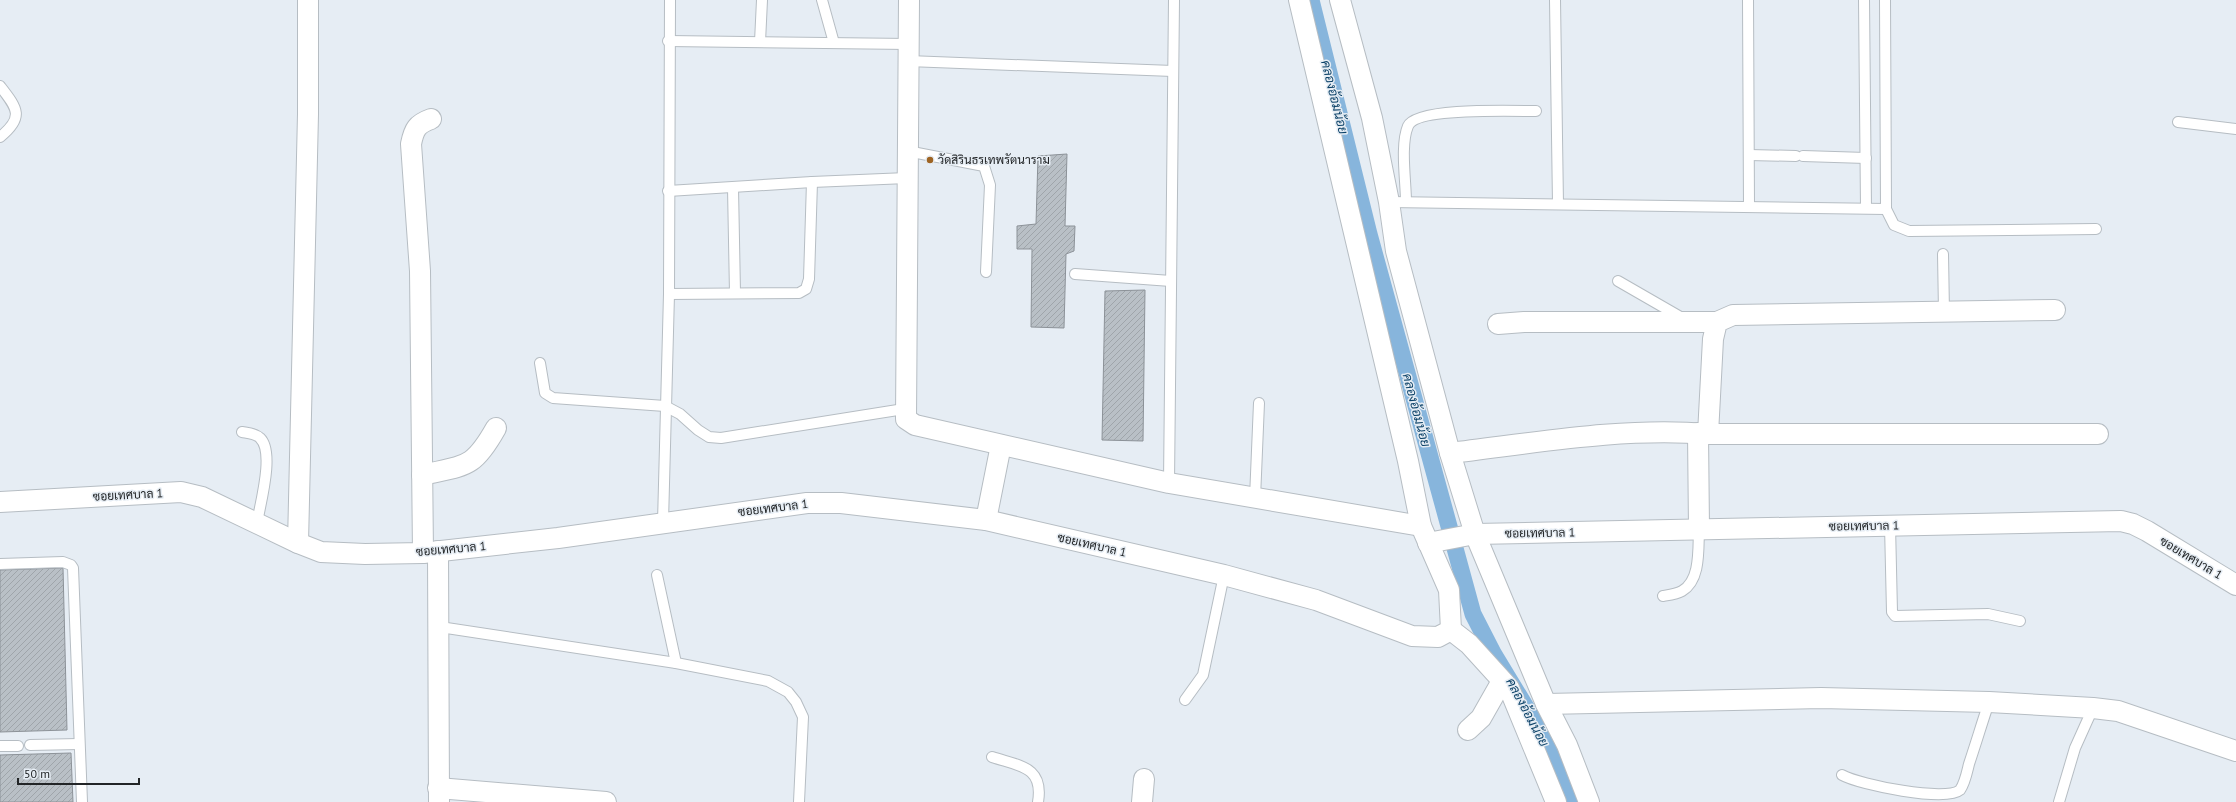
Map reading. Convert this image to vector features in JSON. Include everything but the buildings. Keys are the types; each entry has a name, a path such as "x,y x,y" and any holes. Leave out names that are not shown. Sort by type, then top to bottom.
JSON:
{"street":[{"path":"298,543 308,114 308,0"},
{"path":"909,0 904,409 906,419 915,425 1169,483 1255,498 1431,537"},
{"path":"1299,0 1408,461 1449,590 1451,630 1469,644 1509,688 1556,802"},
{"path":"1340,0 1372,118 1398,202 1396,251 1450,453 1470,535 1566,745 1589,802"},
{"path":"431,119 421,122 414,130 411,144 420,271 422,475 440,627 439,795 606,802"},
{"path":"1498,324 1524,322 1717,322 1733,315 2055,310"},
{"path":"1699,529 1703,433 1713,339 1717,322"},
{"path":"422,475 463,465 475,460 484,449 496,428"},
{"path":"1450,453 1615,434 1654,432 2098,434"},
{"path":"986,520 1001,444"},
{"name":"ซอยเทศบาล 1","path":"0,502 181,492 202,497 298,543 321,552 339,554 431,552 572,536 663,522 807,503 841,504 986,520 1224,575 1316,600 1412,636 1438,637 1451,630"},
{"name":"ซอยเทศบาล 1","path":"1431,537 1699,529 2122,521 2133,524 2147,531 2236,585"},
{"path":"1468,730 1481,718 1502,681"},
{"path":"1546,704 1821,698 1989,702 2093,708 2118,711 2236,751"},
{"path":"1142,802 1144,779"}],"lane":[{"path":"663,522 669,294 668,41 670,0"},
{"path":"760,42 762,0"},
{"path":"822,0 834,43"},
{"path":"1169,483 1174,0"},
{"path":"1555,0 1558,204"},
{"path":"1748,0 1749,208"},
{"path":"1864,0 1866,208"},
{"path":"1885,0 1886,209 1894,225 1910,231 2096,228"},
{"path":"668,41 834,43 908,53 1173,71"},
{"path":"0,86 13,104 16,113 15,121 11,128 0,137"},
{"path":"1536,111 1438,112 1416,118 1408,125 1404,144 1398,202 1886,209"},
{"path":"2178,122 2236,129"},
{"path":"907,151 984,166 990,185 986,272"},
{"path":"1749,155 1866,158"},
{"path":"668,192 812,182 907,178"},
{"path":"669,294 799,293 806,289 809,279 812,182"},
{"path":"733,188 735,294"},
{"path":"1943,254 1944,312"},
{"path":"1076,274 1171,281"},
{"path":"1618,281 1689,322"},
{"path":"540,363 545,393 552,398 665,406 680,414 698,430 709,437 721,438 904,409"},
{"path":"1255,498 1260,404"},
{"path":"242,432 254,434 260,438 267,454 257,523"},
{"path":"1890,525 1892,612 1895,616 1988,614 2020,621"},
{"path":"1663,596 1681,592 1691,584 1696,569 1699,529"},
{"path":"0,564 63,562 71,564 73,568 82,802"},
{"path":"657,575 676,663"},
{"path":"1185,700 1203,675 1224,575"},
{"path":"440,627 676,663 768,681 788,692 796,702 803,717 799,802"},
{"path":"1842,775 1854,782 1894,791 1937,797 1952,796 1960,790 1989,702"},
{"path":"2059,802 2075,748 2093,708"},
{"path":"30,745 79,744"},
{"path":"0,746 18,746"},
{"path":"992,757 1028,769 1038,779 1040,789 1038,802"}],"waterway":[{"name":"คลองอ้อมน้อย","path":"1311,0 1369,234 1473,614 1493,653 1538,727 1572,802"}],"place":[{"name":"วัดสิรินธรเทพรัตนาราม","path":"930,160"}]}
